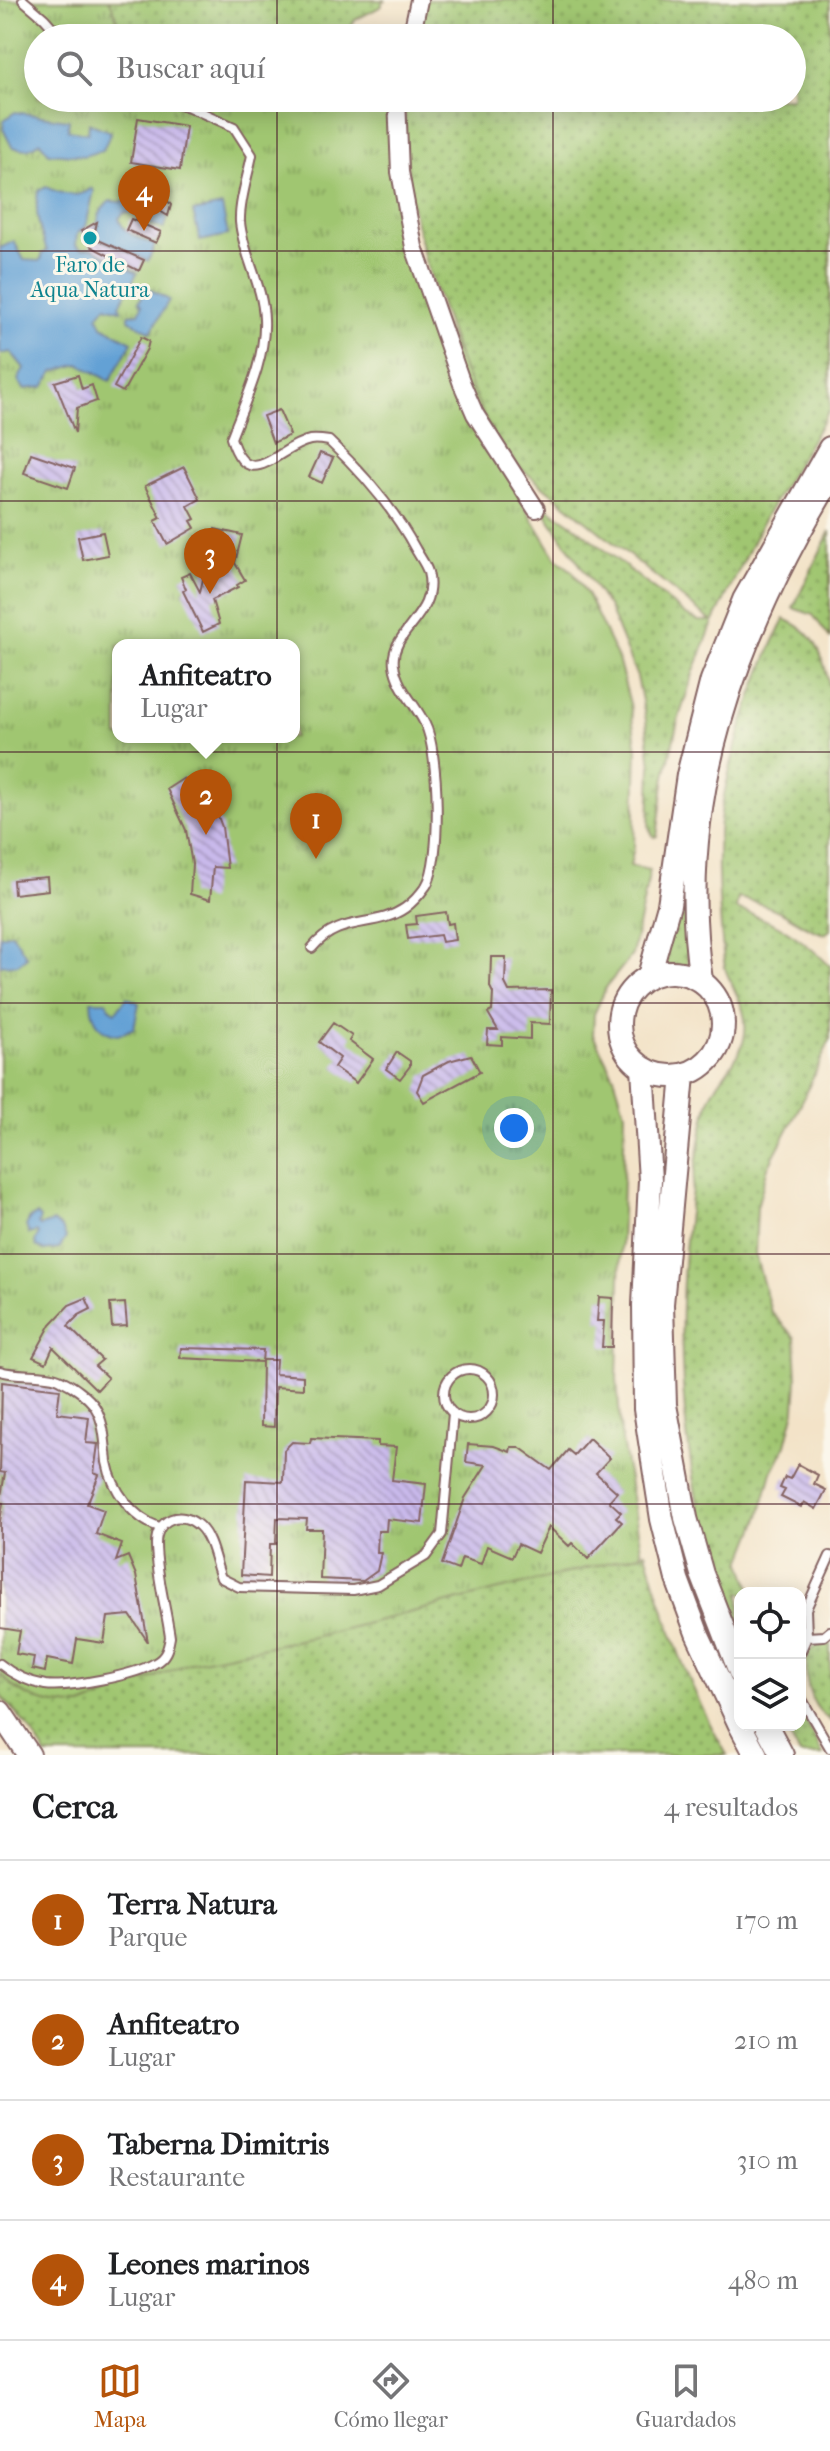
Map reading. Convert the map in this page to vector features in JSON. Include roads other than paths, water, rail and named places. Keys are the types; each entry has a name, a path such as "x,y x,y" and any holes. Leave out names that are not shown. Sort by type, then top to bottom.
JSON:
{"main road":[{"path":"649,976 669,905 688,775 712,680 751,586 830,448"},
{"path":"701,980 695,937 694,873 699,814 717,728 731,682 762,603 830,479"},
{"path":"667,971 681,972 701,980 717,999 723,1014 719,1046 698,1069 683,1075 655,1074 643,1068 625,1051 618,1027 619,1014 630,990 649,976 667,971"},
{"path":"643,1068 650,1180 644,1305 645,1409 662,1519 677,1579 703,1646 734,1712"},
{"path":"683,1075 662,1304 665,1405 686,1518 702,1574 735,1659"},
{"path":"0,1712 29,1755"},
{"path":"743,1731 756,1755"},
{"path":"769,1731 782,1755"}],"street":[{"path":"414,24 419,0"},
{"path":"398,112 400,172 414,247 475,414 536,509"}],"lane":[{"path":"23,0 49,24"},
{"path":"200,112 234,127 252,155 240,222 264,319 263,340 253,380 231,438 238,457 252,465 265,466 309,440 329,441 378,494 411,540 428,572 428,599 421,613 403,634 393,663 400,685 426,724 434,752 436,810 433,867 428,883 405,909 337,928 323,935 312,948"},
{"path":"455,1373 468,1369 484,1374 490,1380 494,1395 489,1410 483,1415 468,1419 453,1413 444,1399 447,1382 463,1361"},
{"path":"0,1371 59,1378 95,1406 106,1439 108,1465 119,1492 134,1512 159,1527"},
{"path":"0,1664 11,1673 46,1685 107,1678 155,1664 168,1652 170,1637 156,1543 159,1527 166,1519 176,1517 199,1526 208,1539 221,1578 239,1587 353,1590 378,1585 426,1556 442,1534 453,1413"},
{"path":"830,1556 806,1609 807,1637 824,1636 830,1631"},
{"path":"806,1706 830,1747"}],"water":[{"path":"15,112 69,120 68,130 88,133 89,123 111,132 103,150 84,156 49,153 40,142 30,148 12,147 3,129 4,120"},
{"path":"46,187 75,195 92,188 94,191 86,226 77,234 76,245 81,249 92,248 137,273 120,305 121,310 106,306 98,316 102,326 132,342 110,381 79,364 53,372 44,387 24,389 18,380 24,368 11,352 0,354 0,248 14,241 24,260 39,261 42,258 47,251 38,221 37,199 38,191"},
{"path":"138,200 168,218 164,229 140,220 133,213 124,213 119,218 128,232 155,245 148,261 99,239 97,228 100,213 110,201"},
{"path":"222,206 228,235 200,241 193,212"},
{"path":"147,288 169,300 151,332 129,320 129,314 139,313 142,305 139,301"},
{"path":"12,933 27,957 18,964 0,965 0,936"},
{"path":"127,997 139,1003 134,1028 118,1035 106,1032 95,1020 91,1001 106,1001 116,1012"},
{"path":"37,1215 40,1226 53,1222 62,1228 66,1238 59,1249 45,1251 36,1246 39,1234 29,1234 26,1226 30,1218"}],"place":[{"name":"Leones marinos","path":"144,231"},
{"name":"Faro de Aqua Natura","path":"90,238"},
{"name":"Taberna Dimitris","path":"210,594"},
{"name":"Anfiteatro","path":"206,835"},
{"name":"Terra Natura","path":"316,859"}]}
